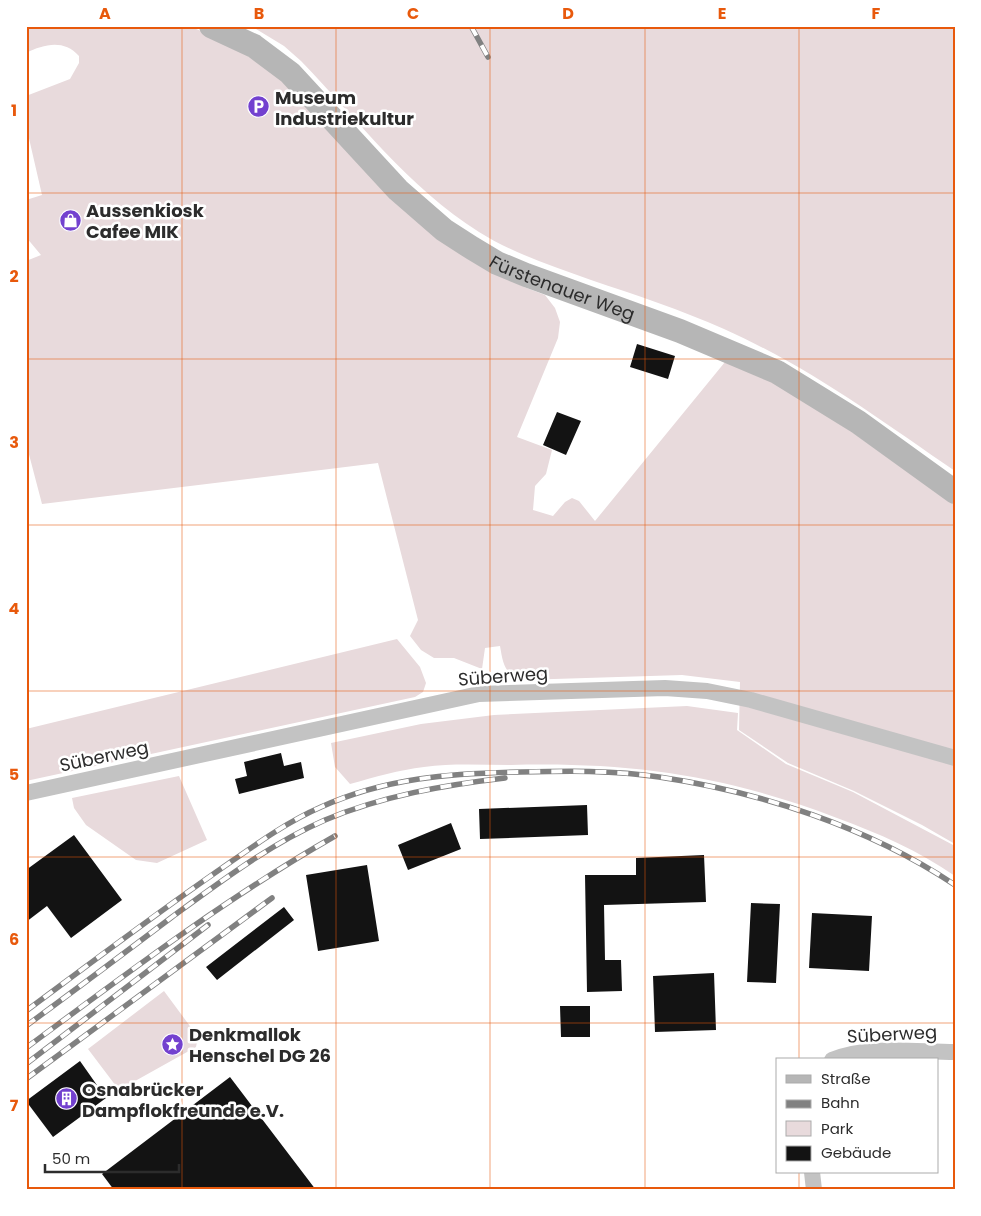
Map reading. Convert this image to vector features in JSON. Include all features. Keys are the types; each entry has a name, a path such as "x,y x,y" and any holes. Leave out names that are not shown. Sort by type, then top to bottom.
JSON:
{"street":[{"name":"Fürstenauer Weg","path":"211,26 254,46 290,73 398,190 444,230 472,248 498,264 526,276 680,331 777,372 858,422 955,492"},
{"name":"Süberweg","path":"26,794 479,694 665,688 707,691 751,700 955,758"},
{"name":"Süberweg","path":"836,1058 845,1054 871,1052 955,1052"},
{"path":"812,1174 814,1190"}],"green space":[{"path":"26,26 189,26 225,41 285,80 390,197 435,237 524,287 545,295 555,308 560,322 558,338 517,437 552,450 546,474 535,486 533,510 553,516 565,502 572,498 579,501 595,521 725,362 774,382 852,432 955,505 955,844 854,791 788,763 739,730 740,682 682,675 522,680 511,675 505,667 500,646 485,648 482,669 454,658 434,658 421,650 410,636 418,620 378,463 42,504 26,443 26,261 41,255 26,237 26,200 42,195 28,134 26,96 70,79 79,63 79,56 67,47 60,45 40,47 26,53"},
{"path":"251,26 955,26 955,471 815,377 756,344 691,315 534,259 506,247 479,232 429,195 407,174 301,61 284,46"},
{"path":"397,639 420,667 426,683 423,692 415,697 26,781 26,729"},
{"path":"687,706 738,713 737,730 786,764 853,792 955,846 955,876 883,836 795,803 716,782 676,774 596,766 467,764 415,768 350,784 335,767 331,743 421,724 494,715"},
{"path":"179,776 207,840 157,863 136,860 86,825 74,808 72,798"},
{"path":"164,991 198,1037 196,1047 119,1090 88,1049"}],"building":[{"name":"Aussenkiosk Cafee MIK","path":"77,212 78,226 63,229 61,214"},
{"path":"637,344 675,356 668,379 630,367"},
{"path":"557,412 581,421 566,455 543,445"},
{"path":"281,753 284,766 301,762 304,778 239,794 235,779 247,776 244,762"},
{"path":"587,805 588,835 480,839 479,809"},
{"path":"451,823 461,849 408,870 398,845"},
{"path":"74,835 122,900 71,938 47,906 26,922 26,870"},
{"path":"704,855 706,902 604,905 605,960 621,960 622,991 587,992 585,875 636,875 636,858"},
{"path":"367,865 379,941 318,951 306,875"},
{"path":"751,903 780,904 776,983 747,982"},
{"path":"284,907 294,920 217,980 206,967"},
{"path":"812,913 872,916 869,971 809,968"},
{"path":"714,973 716,1030 655,1032 653,976"},
{"path":"560,1006 590,1006 590,1037 561,1037"},
{"name":"Osnabrücker Dampflokfreunde e.V.","path":"80,1061 106,1098 53,1137 26,1101"},
{"path":"230,1077 316,1190 114,1190 102,1174"}],"railway":[{"path":"471,26 488,57"},
{"path":"26,1011 188,892 292,821 345,797 369,789 419,779 469,774 555,771 624,773 697,784 775,802 850,829 921,864 955,885"},
{"path":"26,1026 227,877 285,840 325,820 369,804 436,788 505,778"},
{"path":"26,1048 216,911 335,836"},
{"path":"26,1079 272,898"},
{"path":"26,1064 208,925"}],"place":[{"name":"Museum Industriekultur","path":"259,107"},
{"name":"Aussenkiosk Cafee MIK","path":"70,220"},
{"name":"Denkmallok Henschel DG 26","path":"173,1044"},
{"name":"Osnabrücker Dampflokfreunde e.V.","path":"66,1099"}]}
